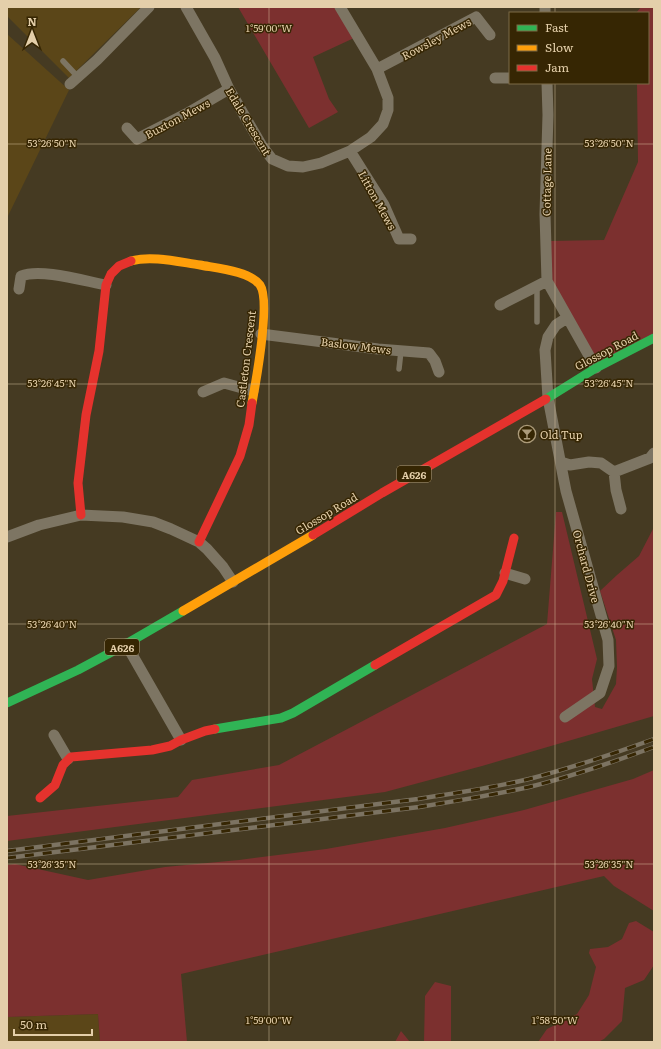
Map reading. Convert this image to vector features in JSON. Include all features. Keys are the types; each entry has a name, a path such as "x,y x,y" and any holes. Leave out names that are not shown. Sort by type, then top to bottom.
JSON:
{"street":[{"path":"74,81 97,60 149,7"},
{"name":"Edale Crescent","path":"186,7 215,58 229,89 262,146 272,158 288,166 303,167 321,163 350,150 371,137 383,124 388,110 388,98 377,69 340,7"},
{"name":"Rowsley Mews","path":"377,69 476,17 490,35"},
{"path":"495,78 509,78"},
{"name":"Cottage Lane","path":"547,84 548,115 542,284 567,318 596,368"},
{"name":"Buxton Mews","path":"127,128 137,139 186,114 229,89"},
{"name":"Litton Mews","path":"350,150 384,205 400,239 411,239"},
{"name":"Castleton Crescent","path":"81,515 79,477 86,415 98,351 106,285 111,274 119,266 132,260 147,258 219,268 246,276 260,285 264,312 260,354 253,391 249,425 240,456 199,542"},
{"path":"19,289 22,276 29,273 43,273 106,285"},
{"path":"500,304 542,284"},
{"path":"548,398 545,350 548,336 556,325 567,318"},
{"name":"Baslow Mews","path":"261,334 429,353 435,361 439,372"},
{"name":"Glossop Road","path":"7,703 78,670 126,644 382,493 548,398 596,368 654,338"},
{"path":"203,392 224,383 253,391"},
{"name":"Orchard Drive","path":"548,398 566,491 608,640 609,666 600,693 565,717"},
{"path":"614,472 650,458 654,453"},
{"path":"561,462 570,465 589,462 601,463 614,472 616,490 621,509"},
{"path":"7,537 39,525 81,515 124,517 152,522 199,542 208,549 233,582"},
{"path":"40,798 55,785 64,761 75,756 152,750 170,746 205,731 281,718 293,713 496,595 504,581 514,538"},
{"path":"505,573 525,579"},
{"path":"126,644 181,740"},
{"path":"54,735 68,759"}],"lane":[{"path":"63,62 74,81"},
{"name":"Cottage Lane","path":"537,322 542,284"},
{"path":"399,369 401,350"}],"shaded area":[{"path":"7,7 141,7 69,78 7,16"},
{"path":"238,7 337,7 354,38 313,57 329,99 338,112 309,128"},
{"path":"641,7 654,7 654,334 597,364 549,279 549,241 604,240 638,162 637,84 649,84 649,12 637,12"},
{"path":"7,34 69,90 7,218"},
{"path":"556,512 562,512 597,659 592,679 595,707 602,709 616,684 617,667 616,640 600,591 639,556 654,527 654,716 482,766 385,792 7,841 7,816 178,797 192,780 279,765 547,624"},
{"path":"654,770 654,911 614,886 604,876 181,974 187,1042 100,1042 98,1014 7,1017 7,865 15,864 88,880 165,867 239,860 326,849 445,828 524,810 633,779"},
{"path":"636,921 654,932 654,965 644,980 625,988 622,1021 604,1039 598,1042 538,1042 547,1029 577,1014 589,995 596,967 589,953 590,949 608,947 622,939 629,923"},
{"path":"435,982 451,986 451,1042 424,1042 425,996"},
{"path":"98,1014 100,1042 7,1042 7,1017"},
{"path":"401,1031 410,1042 395,1042"}],"railway":[{"path":"7,851 418,799 474,790 545,775 654,739"},
{"path":"7,858 419,807 461,800 515,790 560,779 654,747"}],"traffic: fast":[{"path":"546,399 596,368 654,338"},
{"path":"7,703 78,670 183,611"},
{"path":"215,729 281,718 293,713 375,665"}],"traffic: slow":[{"path":"131,261 139,259 156,259 223,269 249,276 260,285 263,294 264,307 262,342 252,403"},
{"path":"183,611 313,535"}],"traffic: jam":[{"path":"81,515 78,483 86,415 99,351 106,285 111,274 119,266 131,261"},
{"path":"313,535 382,493 546,399"},
{"path":"199,542 240,456 249,425 252,403"},
{"path":"375,665 496,595 503,581 514,538"},
{"path":"40,798 55,785 63,765 71,757 152,750 170,746 181,740 215,729"}],"place":[{"name":"Old Tup","path":"527,434"}]}
